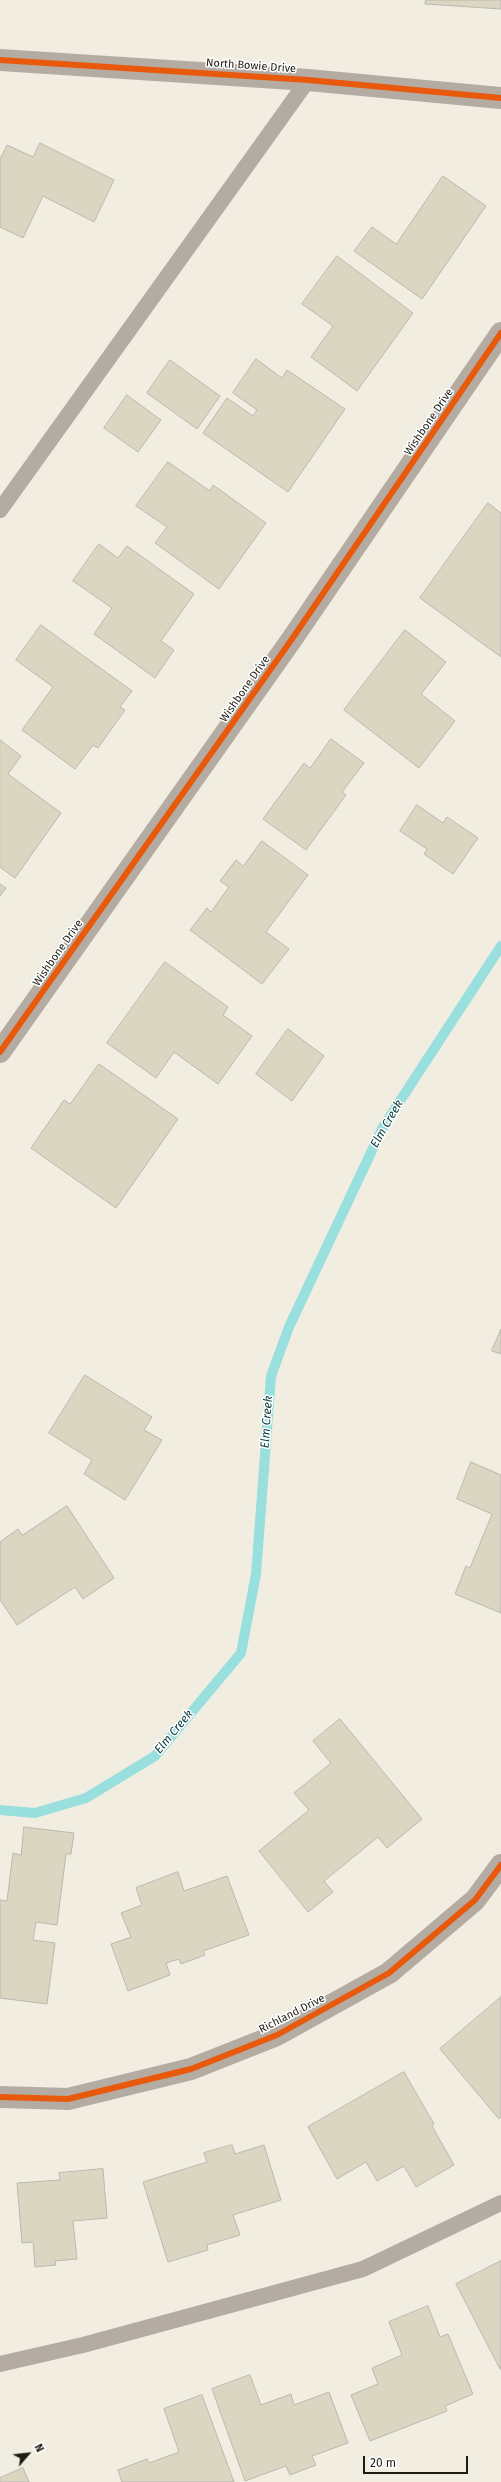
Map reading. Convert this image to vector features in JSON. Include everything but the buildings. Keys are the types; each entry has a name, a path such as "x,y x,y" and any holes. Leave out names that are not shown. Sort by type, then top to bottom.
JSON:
{"street":[{"name":"North Bowie Drive","path":"0,60 308,80 501,98"},
{"name":"Wishbone Drive","path":"0,1052 292,639 501,333"},
{"name":"Richland Drive","path":"0,2097 68,2099 191,2069 277,2035 389,1973 475,1900 501,1865"}],"lane":[{"path":"0,510 308,80"},
{"path":"0,2364 82,2345 363,2269 501,2203"}],"waterway":[{"name":"Elm Creek","path":"0,1810 35,1813 86,1798 155,1756 241,1653 256,1574 271,1376 289,1327 383,1127 501,946"}],"cycle path":[{"path":"0,60 308,80 501,98"},
{"path":"0,1052 292,639 501,333"},
{"path":"0,2097 68,2099 191,2069 277,2035 389,1973 475,1900 501,1865"}]}
